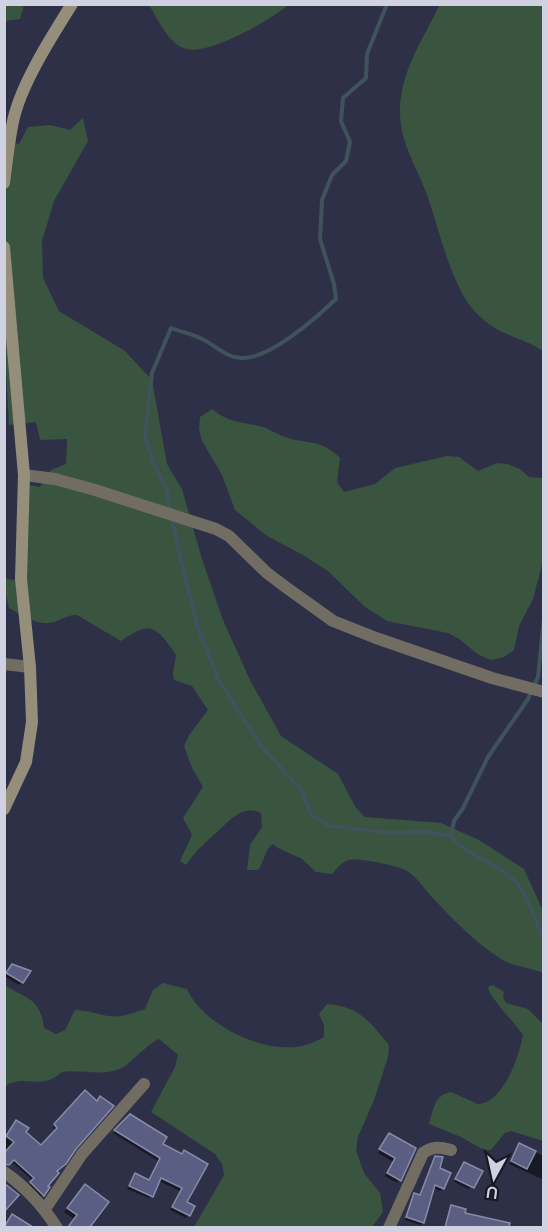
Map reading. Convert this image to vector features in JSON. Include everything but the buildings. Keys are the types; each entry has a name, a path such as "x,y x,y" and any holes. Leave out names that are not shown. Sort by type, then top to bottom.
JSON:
{"main road":[{"path":"4,183 10,136 19,102 47,43 72,4"},
{"path":"4,247 24,475 21,579 30,667 32,722 26,762 4,809"}],"street":[{"path":"24,475 55,479 216,529 229,536 281,583 333,621 492,678 543,692"},
{"path":"4,664 30,667"},
{"path":"45,1209 82,1155 144,1084"},
{"path":"389,1227 423,1153 430,1148 438,1147 451,1150"},
{"path":"4,1172 19,1182 45,1209 57,1227"}],"green space":[{"path":"440,4 543,5 543,351 490,325 465,299 457,284 425,189 406,145 400,110 404,81 414,55"},
{"path":"4,5 24,5 20,19 5,21"},
{"path":"149,5 288,5 280,12 237,36 206,48 193,50 183,48 172,40"},
{"path":"83,118 88,141 54,201 42,241 43,278 59,311 125,351 152,380 167,464 182,489 202,559 223,620 250,680 281,736 338,774 356,808 365,817 441,823 479,840 524,869 543,911 543,973 511,964 491,952 440,906 414,876 403,869 378,862 354,859 344,862 332,874 316,872 302,859 273,844 268,849 258,870 247,870 250,845 262,827 261,813 241,812 203,844 186,865 180,861 192,835 183,818 203,787 192,768 184,746 189,735 208,710 192,686 174,680 176,655 158,632 152,629 139,630 121,641 77,615 44,623 9,608 4,577 15,580 19,531 18,483 40,487 51,470 66,464 67,439 40,440 36,422 9,425 4,335 5,142 19,144 28,127 50,125 70,130"},
{"path":"212,409 229,419 326,447 340,458 337,482 344,492 375,484 395,468 447,456 459,457 478,471 497,463 508,464 520,469 529,477 543,478 543,561 533,599 519,626 514,650 504,657 491,660 479,655 448,633 387,621 365,607 329,572 267,536 235,510 222,475 202,441 199,429 200,417"},
{"path":"163,983 187,989 206,1014 220,1025 236,1034 270,1046 302,1046 324,1037 324,1025 319,1014 327,1004 356,1012 376,1029 389,1045 388,1057 374,1100 358,1137 356,1150 364,1173 380,1193 383,1212 372,1227 194,1227 224,1175 222,1164 215,1154 151,1112 175,1067 178,1055 159,1039 118,1070 62,1072 47,1081 20,1081 5,1086 5,985 31,1000 39,1010 44,1028 56,1034 65,1030 75,1010 113,1016 127,1015 145,1009 153,990"},
{"path":"493,985 504,992 503,998 506,1003 528,1009 543,1024 543,1141 511,1131 505,1133 491,1150 484,1150 461,1137 429,1124 438,1099 446,1093 451,1092 478,1104 495,1095 509,1077 523,1035 493,997 488,987"}],"waterway":[{"path":"387,4 367,54 366,78 343,98 341,121 350,142 346,161 332,175 322,200 320,239 334,284 336,299 292,336 267,351 243,358 232,356 198,337 171,328 152,373 145,436 153,462 166,488 198,628 219,681 262,747 303,792 311,815 330,826 391,833 427,832 451,836 465,849 500,869 515,881 528,901 544,940"},
{"path":"451,836 454,821 463,808 488,757 528,699 538,677 544,618"}]}
